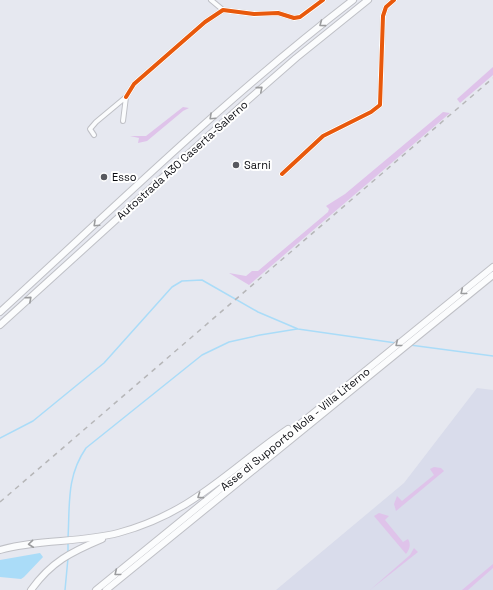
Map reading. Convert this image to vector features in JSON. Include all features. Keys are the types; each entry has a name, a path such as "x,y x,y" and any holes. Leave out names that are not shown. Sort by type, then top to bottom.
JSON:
{"highway":[{"name":"Autostrada A30 Caserta-Salerno","path":"0,312 240,92 309,34 353,0"},
{"name":"Autostrada A30 Caserta-Salerno","path":"0,326 248,100 296,58 368,0"},
{"name":"Asse di Supporto Nola - Villa Literno","path":"96,590 493,267"},
{"name":"Asse di Supporto Nola - Villa Literno","path":"108,588 493,275"},
{"path":"31,590 42,575 61,558 78,549 162,518 195,499 276,437 321,407"},
{"path":"0,550 19,546 62,542 117,534"}],"street":[{"path":"211,0 223,10 254,14 278,13 294,18 300,17 323,0"},
{"path":"282,174 323,136 371,112 380,105 383,16 386,7 394,0"},
{"path":"94,135 90,129 96,122 126,97 134,84 205,22 223,10"},
{"path":"123,121 126,97"}],"shaded area":[{"path":"493,67 493,75 460,103 457,99"},
{"path":"183,107 189,108 183,111 147,141 138,143 139,138 130,136 146,136"},
{"path":"443,112 450,113 249,285 229,273 246,276 252,271 258,271 328,212 329,209 326,206 345,194"},
{"path":"477,388 493,390 493,590 276,590 404,483"},
{"path":"434,467 441,468 444,471 396,511 394,504 397,496 402,501 434,475 430,469"},
{"path":"379,513 389,516 385,520 403,542 408,539 410,546 406,554 374,516"},
{"path":"414,548 418,552 370,590 410,555"},
{"path":"493,564 493,568 468,590 462,590"}],"water":[{"path":"40,553 43,557 21,579 0,577 0,560"}],"waterway":[{"path":"0,438 33,421 104,363 172,287 182,281 202,280 258,312 298,329 396,343"},
{"path":"68,538 69,503 72,481 75,470 86,448 202,355 229,342 297,329"},
{"path":"410,345 493,356"},
{"path":"68,542 68,552"},
{"path":"65,590 68,558"}],"railway":[{"path":"0,502 493,78"}],"cycle path":[{"path":"126,97 134,84 205,22 223,10 254,14 278,13 294,18 300,17 323,0"},
{"path":"282,174 323,136 371,112 380,105 383,16 386,7 394,0"}],"place":[{"name":"Sarni","path":"236,165"},
{"name":"Esso","path":"104,177"}]}
